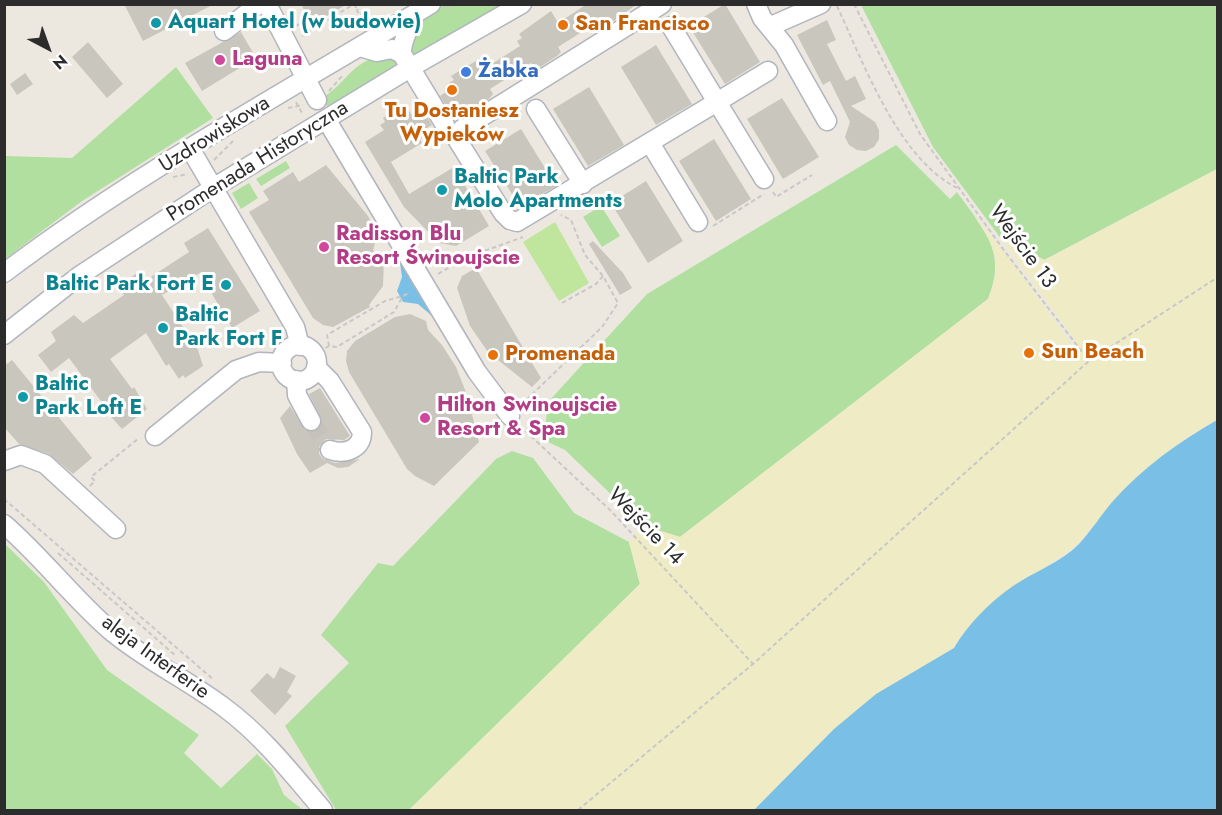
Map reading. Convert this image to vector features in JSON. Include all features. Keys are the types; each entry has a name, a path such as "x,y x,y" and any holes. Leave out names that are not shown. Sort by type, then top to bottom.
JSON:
{"street":[{"path":"224,31 259,4"},
{"path":"267,4 317,100"},
{"name":"Uzdrowiskowa","path":"4,273 41,246 306,79 361,40 412,16 431,4"},
{"name":"Promenada Historyczna","path":"4,335 79,276 213,188 326,118 406,61 522,4"},
{"path":"455,132 663,4"},
{"path":"756,4 762,18 771,26 827,121"},
{"path":"771,26 821,4"},
{"path":"406,61 402,42 409,32 412,16"},
{"path":"671,26 764,179"},
{"path":"361,40 377,52 392,49 406,61 455,132 503,213 510,220 524,219 768,70"},
{"path":"536,109 582,184"},
{"path":"326,118 422,283 492,395 510,416"},
{"path":"650,142 703,225"},
{"path":"191,150 295,327 315,353 362,432 360,443 353,449 340,453 330,450"},
{"path":"286,352 315,353 306,379 296,380 287,376 282,363 286,352"},
{"path":"151,434 236,370 259,362 282,363"},
{"path":"296,380 297,395 311,421"},
{"path":"4,461 21,455 45,464 116,529"},
{"name":"aleja Interferie","path":"4,524 28,544 110,630 159,666 225,708 259,738 323,810"}],"path":[{"path":"307,33 354,4 360,15 361,40"},
{"path":"836,4 893,121 909,147 945,181 960,189"},
{"name":"Wejście 13","path":"854,4 920,134 1059,324 1089,361"},
{"path":"360,15 376,25"},
{"path":"296,26 309,21"},
{"path":"703,225 772,190 776,196 812,175"},
{"path":"526,400 602,327 618,303 603,276 585,255 571,220 563,214 555,218"},
{"path":"315,353 327,335 385,301 403,296 465,258 512,244 527,235"},
{"path":"562,303 596,284 603,276"},
{"path":"578,810 753,664 1089,361 1218,277"},
{"path":"315,353 337,347 394,312 403,296"},
{"name":"Wejście 14","path":"510,416 610,510 753,664"},
{"path":"83,492 95,481 91,477 151,434"},
{"path":"4,499 218,684"},
{"path":"56,552 177,657"}],"green space":[{"path":"444,5 501,5 413,57 407,40 421,18"},
{"path":"861,5 1217,5 1217,169 1044,260 1015,246 1006,238 1002,240 933,147"},
{"path":"391,53 401,64 328,107 321,99 359,66 377,56"},
{"path":"176,67 213,118 82,201 5,259 5,156 72,158"},
{"path":"896,145 950,199 957,192 984,229 994,254 995,267 988,299 680,537 644,526 565,450 544,440 548,402 647,294"},
{"path":"286,161 290,168 261,186 256,179"},
{"path":"249,183 258,198 241,209 232,193"},
{"path":"601,206 620,236 602,247 583,217"},
{"path":"555,222 589,283 559,301 523,242"},
{"path":"512,451 533,458 574,513 629,542 640,584 409,810 336,810 285,726 349,663 321,635 378,563 393,566 496,459"},
{"path":"5,544 44,582 107,670 199,735 184,753 221,788 257,754 272,769 284,795 303,810 5,810"}],"sand":[{"path":"1217,169 1217,420 1188,437 1152,465 1115,500 1078,544 961,635 954,648 754,810 409,810 640,584 629,542 644,526 680,537 988,299 993,286 996,265 992,246 974,216 1006,253 1072,345 1076,342 1002,240 1006,238 1015,246 1045,260"}],"water":[{"path":"399,256 434,315 432,316 418,304 403,302 397,291 402,277"},
{"path":"1217,420 1217,810 754,810 834,729 876,694 954,648 973,622 996,599 1013,586 1072,551 1113,501 1149,466 1175,446"}],"building":[{"name":"Aquart Hotel (w budowie)","path":"124,4 214,4 143,41"},
{"path":"301,4 347,4 312,25"},
{"path":"587,4 637,4 608,25 602,26 599,21 558,47 561,52 540,67 534,68 531,63 490,89 493,94 489,99 472,110 471,108 466,111 463,106 451,113 440,96 452,88 449,83 454,80 451,76 484,56 490,65 520,46 517,41 522,38 519,34 551,11 558,23"},
{"path":"725,4 760,62 725,84 689,26"},
{"path":"827,20 836,40 827,44 846,81 855,76 866,99 851,106 875,122 879,130 879,139 874,147 866,151 857,150 849,145 845,137 850,122 830,81 823,85 797,35"},
{"path":"241,32 256,58 202,91 185,63"},
{"path":"88,42 123,84 107,98 72,57"},
{"path":"656,45 692,104 656,125 621,67"},
{"path":"25,73 33,84 17,95 10,84"},
{"path":"589,87 624,145 588,166 553,109"},
{"path":"782,98 819,157 783,179 747,119"},
{"name":"Baltic Park Molo Apartments","path":"400,107 403,112 408,109 411,114 421,107 432,125 422,131 425,136 420,139 422,143 391,162 409,194 454,167 489,226 456,246 439,243 404,207 365,142 384,130 380,125 385,122 383,118"},
{"path":"521,129 556,186 520,207 485,151"},
{"path":"714,139 751,199 716,221 679,161"},
{"name":"Radisson Blu Resort Świnoujscie","path":"326,165 368,216 377,234 373,251 384,252 383,286 369,305 370,307 333,327 323,325 313,318 249,212 269,200 263,191 293,172 299,182"},
{"path":"646,181 683,241 648,263 611,203"},
{"path":"208,228 260,311 232,328 226,317 223,319 216,307 219,306 200,273 162,295 198,350 203,366 185,378 183,375 179,379 169,364 166,366 146,333 110,359 132,389 134,387 147,409 122,429 104,409 106,408 69,358 51,372 38,355 56,341 51,332 74,315 83,323 124,295 118,286 140,271 146,280 189,252 184,243"},
{"path":"593,241 623,273 632,288 620,295 589,244"},
{"name":"Baltic Park Molo Apartments","path":"476,268 541,378 532,387 488,352 470,326 457,288 462,276"},
{"name":"Hilton Swinoujscie Resort & Spa","path":"410,314 426,321 428,330 442,345 456,367 467,395 479,442 434,486 407,469 349,372 346,361 347,351 355,341 395,317"},
{"name":"Baltic Park Loft E","path":"12,360 92,458 73,474 49,454 19,444 4,427 4,366"},
{"path":"320,388 350,436 344,440 326,439 319,447 319,454 323,459 335,463 360,459 348,467 338,468 327,463 310,473 297,454 280,418 290,406 305,430 317,431 322,421 309,394"},
{"path":"280,667 296,676 287,692 292,696 275,715 250,691 267,673 274,679"}],"tunnel":[{"path":"311,421 330,450"}],"place":[{"name":"Aquart Hotel (w budowie)","path":"156,23"},
{"name":"San Francisco","path":"563,25"},
{"name":"Laguna","path":"220,60"},
{"name":"Żabka","path":"466,72"},
{"name":"Tu Dostaniesz Wypieków","path":"452,90"},
{"name":"Baltic Park Molo Apartments","path":"442,190"},
{"name":"Radisson Blu Resort Świnoujscie","path":"324,247"},
{"name":"Baltic Park Fort E","path":"226,285"},
{"name":"Baltic Park Fort F","path":"163,328"},
{"name":"Sun Beach","path":"1029,353"},
{"name":"Promenada","path":"493,355"},
{"name":"Baltic Park Loft E","path":"23,397"},
{"name":"Hilton Swinoujscie Resort & Spa","path":"425,418"}]}
